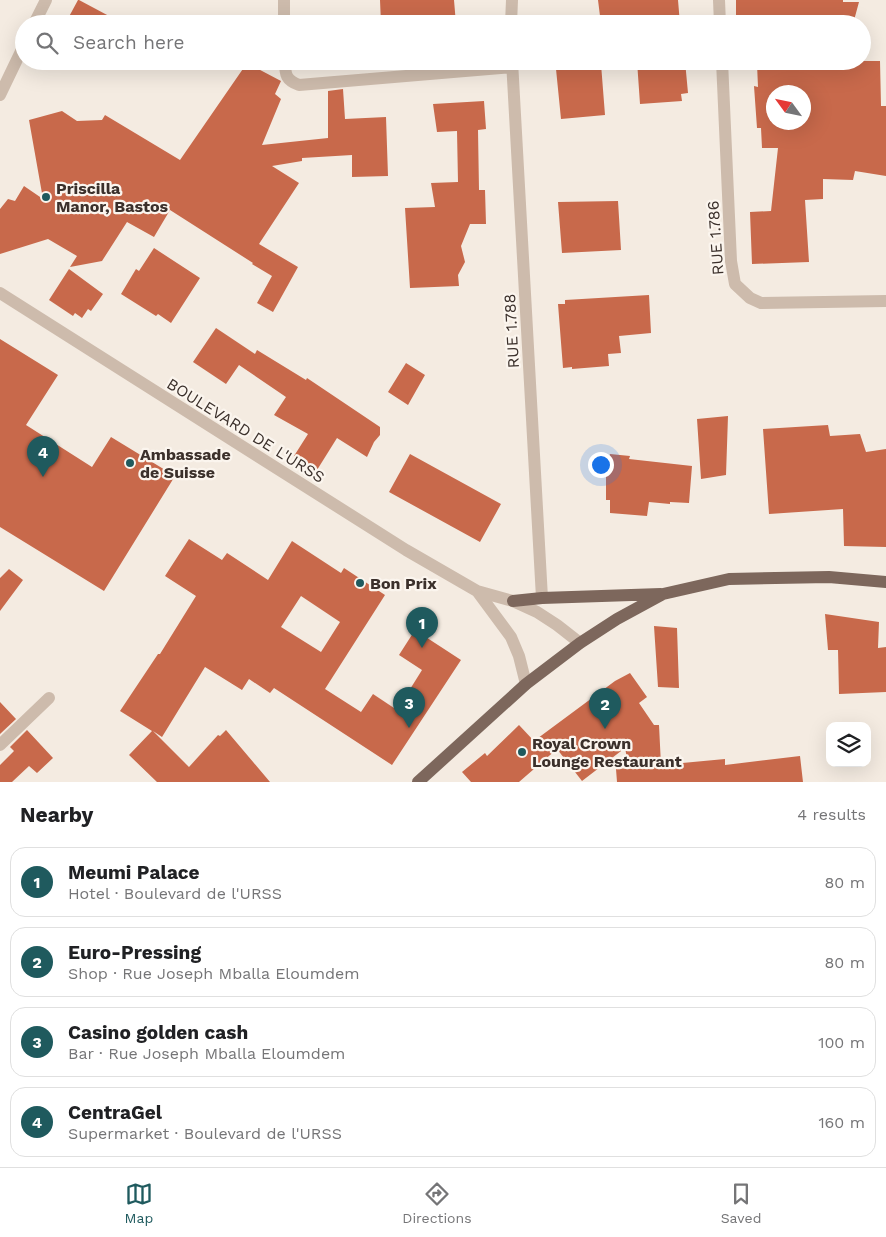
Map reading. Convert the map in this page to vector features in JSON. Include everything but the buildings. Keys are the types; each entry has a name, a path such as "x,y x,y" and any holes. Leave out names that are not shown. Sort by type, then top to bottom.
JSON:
{"main road":[{"path":"513,601 542,598 664,594 729,579 829,577 886,582"},
{"path":"418,782 526,684 580,643 617,619 664,594"}],"street":[{"path":"38,15 46,0"},
{"path":"284,0 284,15"},
{"path":"511,15 512,0"},
{"path":"719,0 720,15"},
{"path":"0,95 15,64"},
{"path":"285,70 290,82 299,85 451,70"},
{"name":"RUE 1.788","path":"512,70 542,598"},
{"name":"RUE 1.786","path":"722,70 731,262 735,284 750,298 761,304 886,301"},
{"name":"BOULEVARD DE L'URSS","path":"0,293 406,550 477,591"},
{"path":"477,591 513,601 557,625 580,643"},
{"path":"477,591 511,637 520,656 526,684"},
{"path":"0,746 49,698"}],"place":[{"name":"Priscilla Manor, Bastos","path":"46,197"},
{"name":"Ambassade de Suisse","path":"130,463"},
{"name":"CentraGel","path":"43,477"},
{"name":"Bon Prix","path":"360,583"},
{"name":"Meumi Palace","path":"422,648"},
{"name":"Casino golden cash","path":"409,728"},
{"name":"Euro-Pressing","path":"605,729"},
{"name":"Royal Crown Lounge Restaurant","path":"522,752"}]}
